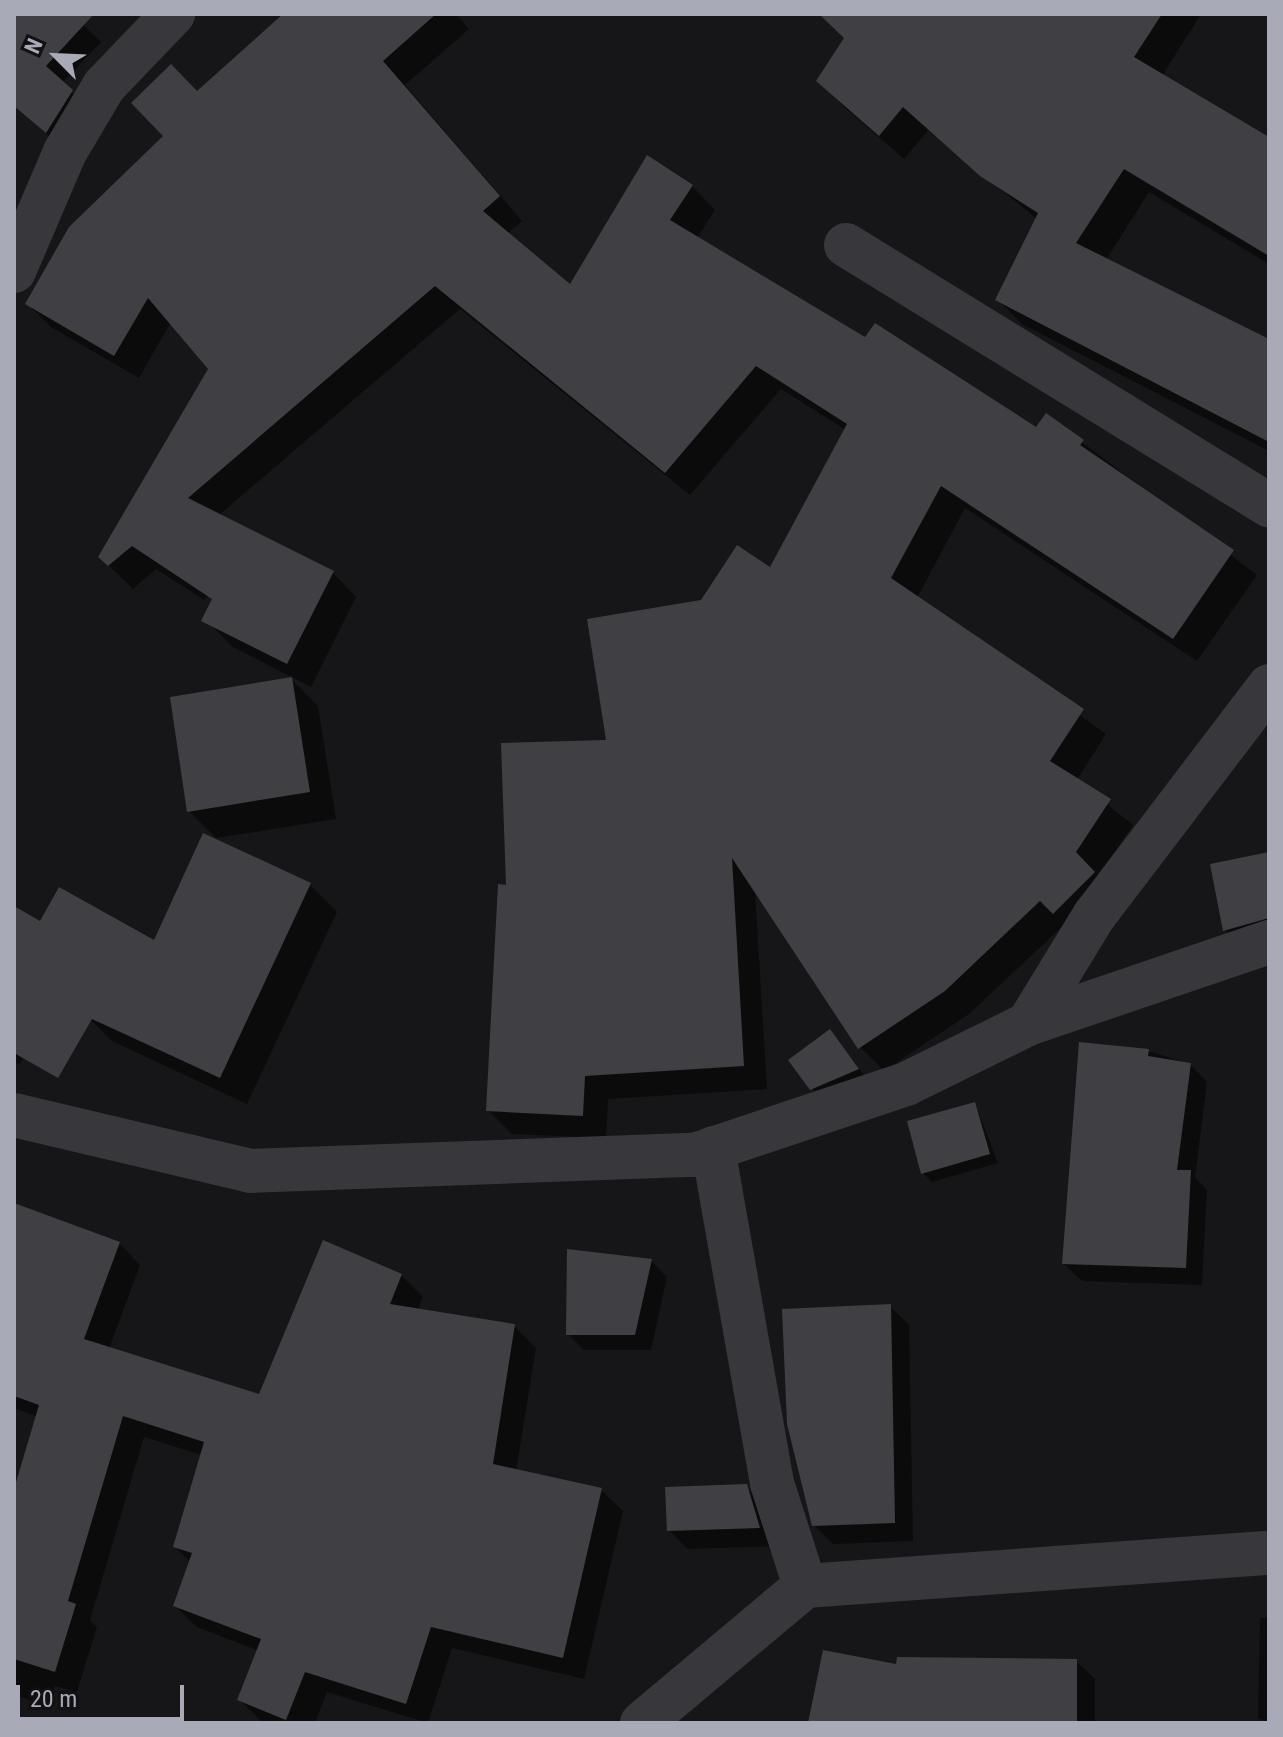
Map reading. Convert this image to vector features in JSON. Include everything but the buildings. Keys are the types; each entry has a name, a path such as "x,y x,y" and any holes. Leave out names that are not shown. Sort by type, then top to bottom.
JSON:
{"street":[{"path":"14,271 65,152 104,86 173,14"},
{"path":"846,245 1269,505"},
{"path":"1028,1024 1094,916 1269,686"},
{"path":"14,1115 250,1171 694,1155 906,1084 1028,1024 1269,942"},
{"path":"713,1148 772,1483 805,1586"},
{"path":"642,1723 805,1586 1269,1553"}]}
